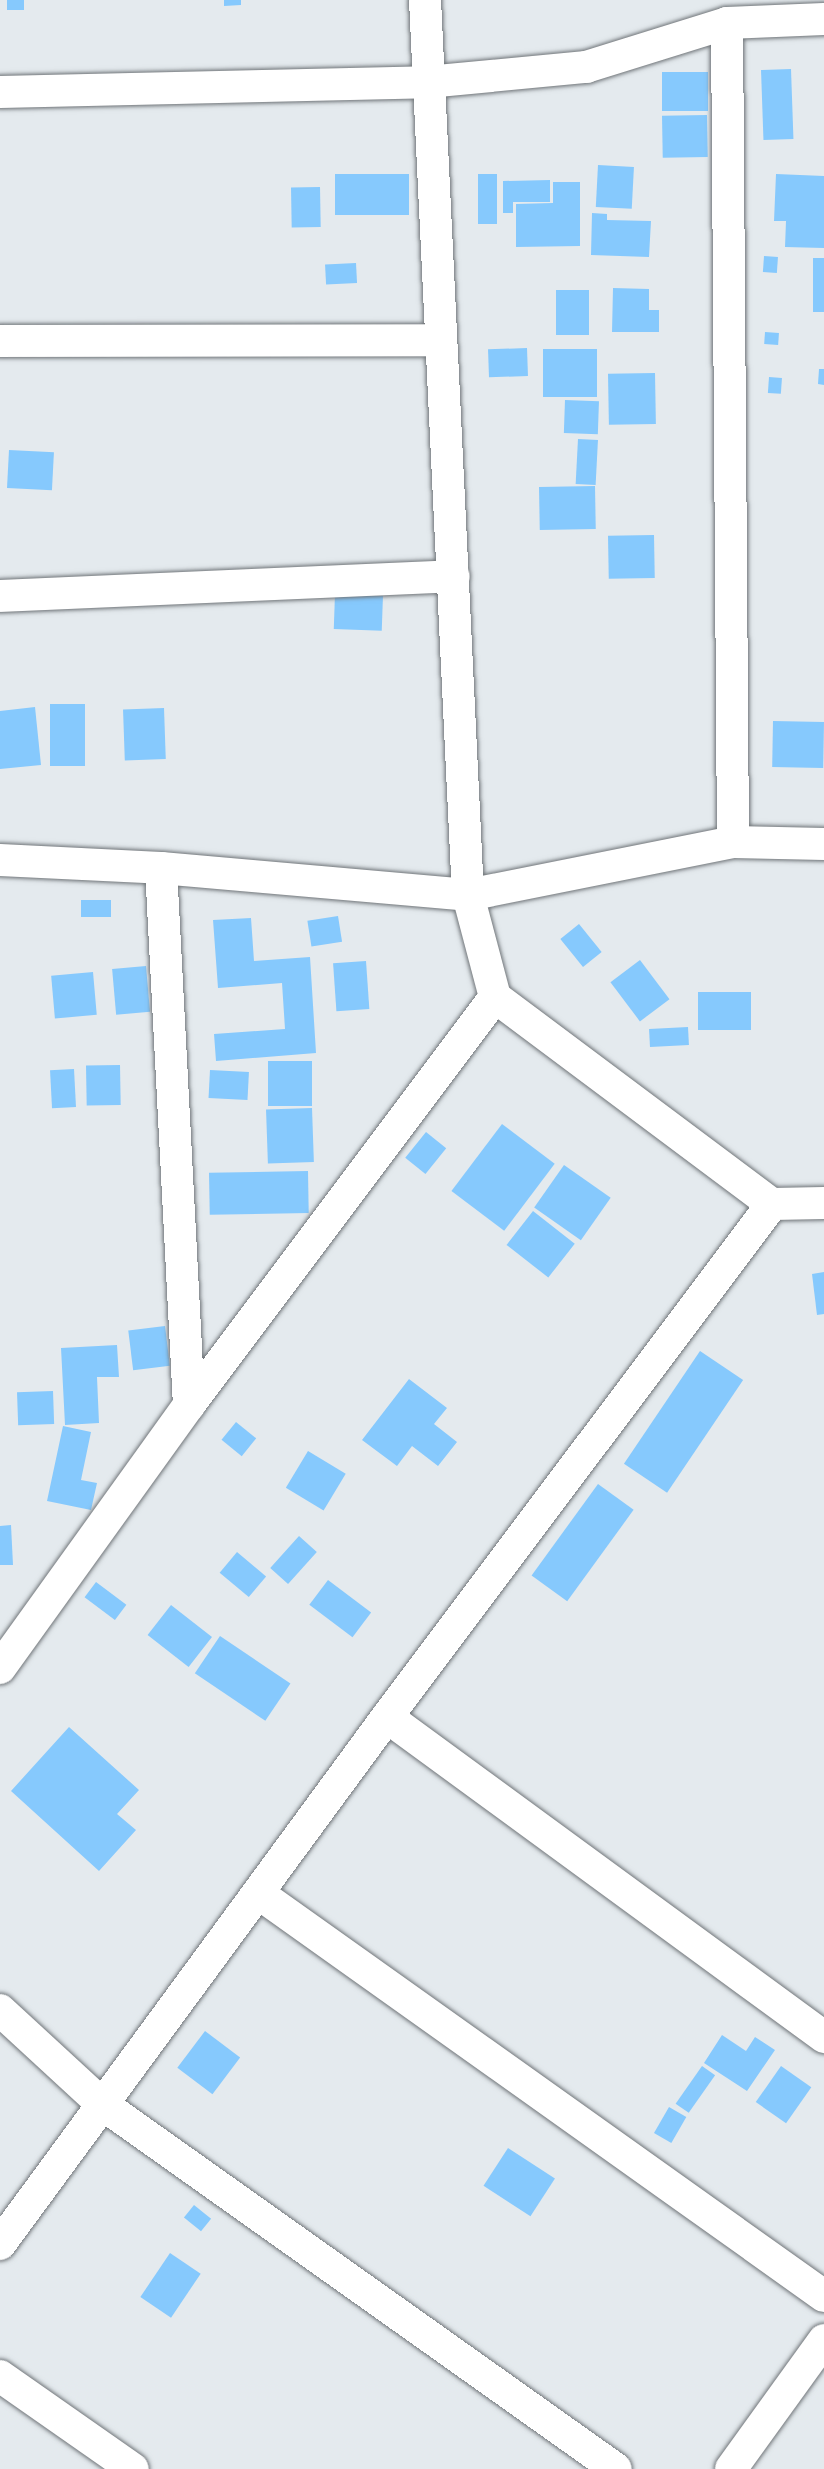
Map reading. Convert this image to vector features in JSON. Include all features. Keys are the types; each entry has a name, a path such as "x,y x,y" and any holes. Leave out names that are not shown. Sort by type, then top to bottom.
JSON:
{"street":[{"path":"425,0 427,82 454,576 468,895 495,997 772,1204 824,1203"},
{"path":"0,92 427,82 586,67 727,23 824,19"},
{"path":"727,23 733,842"},
{"path":"0,341 441,340"},
{"path":"0,596 454,576"},
{"path":"0,860 161,868 468,895 733,842 824,844"},
{"path":"161,868 189,1405"},
{"path":"0,1668 189,1405 495,997"},
{"path":"0,2244 387,1717 772,1204"},
{"path":"387,1717 824,2037"},
{"path":"258,1893 824,2296"},
{"path":"0,2010 102,2104 616,2469"},
{"path":"731,2469 824,2340"},
{"path":"0,2376 133,2469"}],"building":[{"path":"7,0 24,0 24,10 7,10"},
{"path":"224,0 241,0 241,5 224,6"},
{"path":"791,69 793,139 763,140 761,70"},
{"path":"662,72 708,72 708,111 662,111"},
{"path":"707,115 708,157 663,158 662,116"},
{"path":"598,165 634,167 632,209 596,207"},
{"path":"335,174 409,174 409,215 335,215"},
{"path":"478,174 497,174 497,224 478,224"},
{"path":"776,174 824,176 824,248 785,247 786,221 774,221"},
{"path":"550,180 550,202 513,202 513,213 503,213 503,181"},
{"path":"553,182 580,182 580,246 516,247 516,204 553,203"},
{"path":"320,187 321,227 292,228 291,188"},
{"path":"592,213 607,214 607,220 651,221 649,257 591,255"},
{"path":"764,256 778,257 777,273 763,272"},
{"path":"813,258 824,258 824,312 813,312"},
{"path":"356,263 357,283 326,285 325,265"},
{"path":"613,288 649,289 649,310 659,310 659,332 612,332"},
{"path":"556,290 589,290 589,335 556,335"},
{"path":"765,332 779,333 778,345 764,344"},
{"path":"527,348 528,376 489,377 488,349"},
{"path":"543,349 597,349 597,397 543,397"},
{"path":"819,369 824,369 824,385 818,384"},
{"path":"655,373 656,424 609,425 608,374"},
{"path":"769,377 782,378 781,394 768,393"},
{"path":"565,400 599,401 598,434 564,433"},
{"path":"578,439 598,440 596,485 576,484"},
{"path":"9,450 54,452 52,490 7,488"},
{"path":"595,486 596,529 540,530 539,487"},
{"path":"654,535 655,578 609,579 608,536"},
{"path":"335,594 383,596 382,631 334,629"},
{"path":"50,704 85,704 85,766 50,766"},
{"path":"35,707 41,765 0,769 0,711"},
{"path":"164,708 166,759 125,760 123,709"},
{"path":"773,721 824,722 823,768 772,767"},
{"path":"81,900 111,900 111,917 81,917"},
{"path":"338,916 342,942 311,947 307,921"},
{"path":"251,918 254,961 310,957 316,1053 216,1061 214,1034 285,1029 282,983 218,988 213,920"},
{"path":"579,924 602,952 583,967 560,939"},
{"path":"640,960 669,999 640,1021 610,982"},
{"path":"366,961 369,1009 336,1011 333,963"},
{"path":"146,966 150,1012 116,1015 112,969"},
{"path":"93,972 97,1015 55,1018 51,976"},
{"path":"698,992 751,992 751,1030 698,1030"},
{"path":"688,1027 689,1045 650,1047 649,1029"},
{"path":"268,1061 312,1061 312,1106 268,1106"},
{"path":"120,1065 121,1105 87,1106 86,1066"},
{"path":"74,1069 76,1107 52,1108 50,1070"},
{"path":"210,1070 249,1072 247,1100 209,1098"},
{"path":"312,1108 314,1162 268,1164 266,1110"},
{"path":"502,1124 555,1164 504,1231 451,1191"},
{"path":"426,1132 446,1148 425,1174 405,1158"},
{"path":"564,1165 611,1198 581,1240 534,1208"},
{"path":"308,1171 309,1213 210,1215 209,1173"},
{"path":"533,1211 575,1244 548,1278 507,1245"},
{"path":"824,1272 824,1314 817,1315 812,1274"},
{"path":"165,1326 170,1366 133,1370 128,1331"},
{"path":"117,1345 119,1377 97,1377 99,1423 65,1425 61,1348"},
{"path":"700,1351 743,1380 667,1493 624,1464"},
{"path":"409,1379 447,1408 434,1424 457,1442 438,1466 412,1446 397,1466 362,1440"},
{"path":"53,1391 54,1424 18,1425 17,1392"},
{"path":"236,1422 256,1438 242,1456 222,1440"},
{"path":"63,1426 91,1432 81,1480 97,1483 91,1510 47,1501"},
{"path":"308,1451 346,1474 324,1511 286,1488"},
{"path":"598,1484 634,1510 567,1601 532,1575"},
{"path":"11,1525 13,1565 0,1565 0,1526"},
{"path":"299,1536 317,1552 288,1584 270,1568"},
{"path":"237,1552 266,1576 249,1597 220,1573"},
{"path":"328,1580 371,1612 352,1637 309,1605"},
{"path":"96,1582 126,1605 115,1620 85,1597"},
{"path":"171,1605 212,1637 189,1667 148,1635"},
{"path":"220,1636 290,1684 265,1721 195,1673"},
{"path":"69,1727 139,1790 117,1814 136,1830 99,1871 11,1791"},
{"path":"205,2031 240,2057 212,2094 177,2068"},
{"path":"722,2035 746,2051 755,2037 775,2050 747,2091 704,2063"},
{"path":"702,2066 715,2075 689,2113 676,2104"},
{"path":"781,2066 811,2087 786,2123 756,2102"},
{"path":"669,2107 686,2117 671,2143 654,2133"},
{"path":"508,2148 555,2178 530,2216 483,2186"},
{"path":"194,2205 211,2219 201,2231 184,2217"},
{"path":"170,2253 201,2274 171,2318 140,2297"}]}
